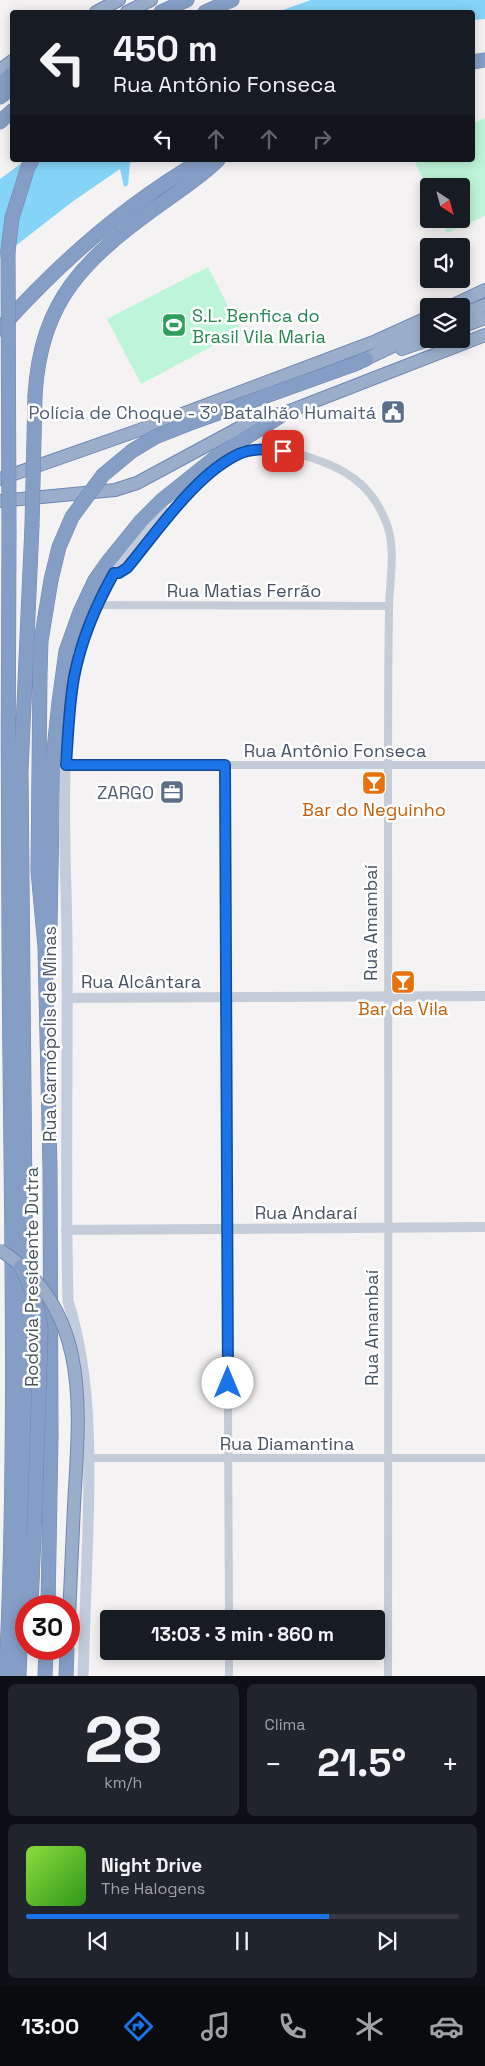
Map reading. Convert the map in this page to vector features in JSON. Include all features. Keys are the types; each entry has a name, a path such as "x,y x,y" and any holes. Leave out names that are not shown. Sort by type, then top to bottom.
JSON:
{"highway":[{"path":"100,10 119,0"},
{"path":"131,10 151,0"},
{"path":"165,10 187,0"},
{"path":"210,10 232,0"},
{"path":"0,84 10,76"},
{"path":"0,110 10,102"},
{"path":"0,122 10,114"},
{"name":"Rodovia Presidente Dutra","path":"6,1676 12,1476 13,1204 7,647 9,532 8,251 12,218 31,162"},
{"path":"0,329 43,283 122,214 199,162"},
{"name":"Rodovia Presidente Dutra","path":"19,1676 22,1603 26,1310 21,781 32,526 36,372 43,341 54,312 73,281 89,263 132,225 215,162"},
{"path":"468,298 485,290"},
{"path":"470,311 485,305"},
{"path":"470,324 485,318"},
{"path":"0,478 148,427 376,341 420,320"},
{"path":"360,362 420,333"},
{"path":"0,501 115,490 137,483 252,421 287,412 485,335"},
{"path":"45,947 38,871 41,641 51,580 59,547 72,517 103,475 132,451 155,437 360,362 420,343"},
{"path":"45,947 51,925 54,760 58,702 66,651 80,612 95,580 141,521 217,456 287,412"},
{"path":"0,722 1,686 7,647"},
{"name":"Rodovia Presidente Dutra","path":"45,947 50,1168 48,1595"},
{"path":"0,1250 21,1267 44,1291 57,1312 67,1334 74,1358 78,1386 78,1424 70,1595"},
{"path":"21,1267 34,1293 41,1329 31,1595"},
{"path":"28,1676 29,1660"},
{"path":"44,1676 45,1660"},
{"path":"66,1676 67,1660"},
{"path":"69,1660 71,1676"}],"main road":[{"path":"99,605 114,573 134,543 154,517 194,474"},
{"name":"Rua Carmópolis de Minas","path":"83,1676 90,1458 85,1379 68,1301 66,1230 66,765 74,678 80,651 99,605"}],"street":[{"name":"Rua Amambaí","path":"114,573 119,573 127,568 176,508 205,478 225,462 242,453 255,450 276,450 314,459 341,469 358,480 375,500 386,522 391,542 387,997 388,1676"},
{"name":"Rua Matias Ferrão","path":"99,605 389,606"},
{"name":"Rua Antônio Fonseca","path":"66,765 485,765"},
{"path":"225,765 229,1610"},
{"name":"Rua Alcântara","path":"67,998 485,996"},
{"name":"Rua Andaraí","path":"66,1230 485,1227"},
{"name":"Rua Diamantina","path":"90,1458 485,1458"},
{"path":"229,1660 229,1676"}],"green space":[{"path":"485,118 485,216 470,223 470,178 422,178 415,162 475,162 475,122"},
{"path":"445,228 458,228 447,233"},
{"name":"S.L. Benfica do Brasil Vila Maria","path":"208,267 241,331 141,384 107,319"}],"water":[{"path":"311,0 485,0 485,19 475,20 475,10 283,10"},
{"path":"23,162 132,162 128,185 124,187 120,169 72,202 0,258 0,179"}],"place":[{"name":"S.L. Benfica do Brasil Vila Maria","path":"174,325"},
{"name":"Polícia de Choque - 3º Batalhão Humaitá","path":"393,412"},
{"name":"Bar do Neguinho","path":"374,783"},
{"name":"ZARGO","path":"172,792"},
{"name":"Bar da Vila","path":"403,982"}],"route":[{"path":"228,1383 225,765 66,765 71,702 80,651 89,626 114,573 119,573 127,568 176,508 205,478 225,462 242,453 255,450 283,451"}]}
